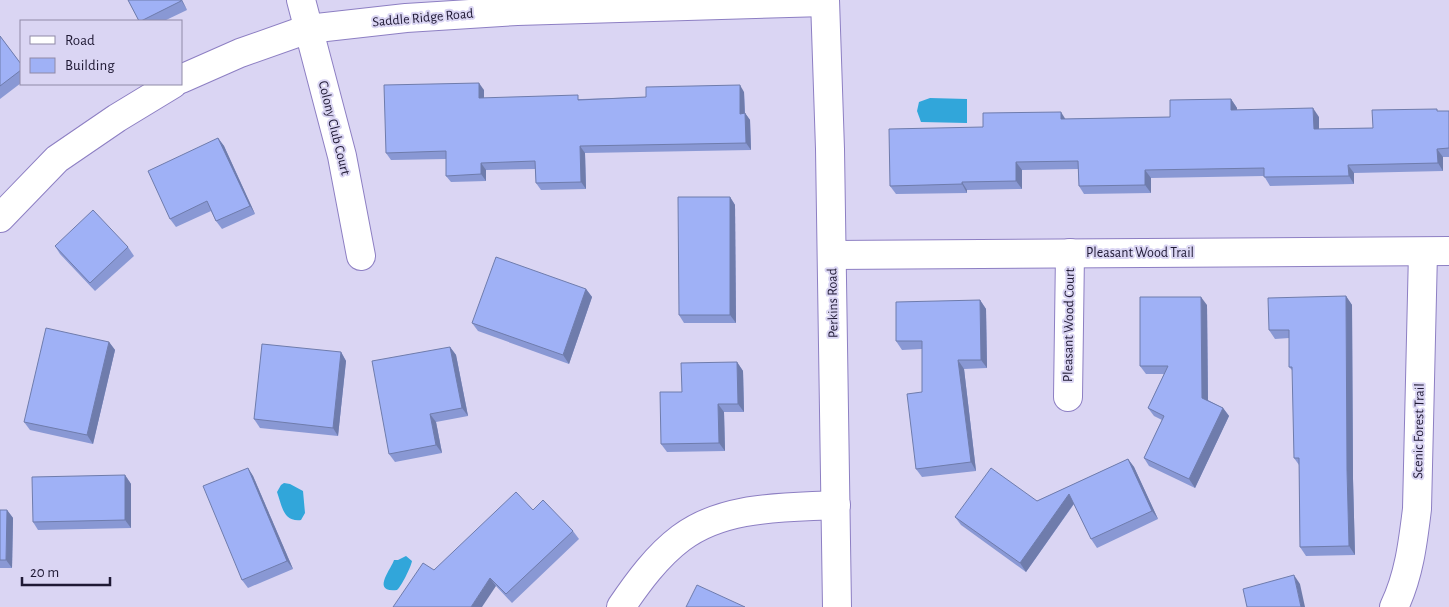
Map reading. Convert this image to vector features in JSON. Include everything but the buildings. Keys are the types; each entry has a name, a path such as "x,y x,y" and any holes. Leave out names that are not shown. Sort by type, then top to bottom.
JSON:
{"street":[{"name":"Colony Club Court","path":"301,0 342,156 361,256"},
{"name":"Saddle Ridge Road","path":"182,79 240,53 308,29 406,18 517,11 825,1"},
{"name":"Perkins Road","path":"825,1 832,255 838,607"},
{"path":"0,218 57,160 117,118 171,85"},
{"name":"Pleasant Wood Trail","path":"832,255 1436,252"},
{"name":"Scenic Forest Trail","path":"1394,607 1406,576 1412,549 1417,509 1436,252"},
{"name":"Pleasant Wood Court","path":"1068,397 1070,253"},
{"path":"621,607 661,556 682,536 707,523 758,510 836,505"}],"water":[{"path":"930,98 967,99 967,123 921,122 917,111 919,102"},
{"path":"284,483 303,491 305,513 301,520 290,518 282,508 277,492"},
{"path":"406,556 412,561 401,585 397,590 385,588 385,579 394,560"}]}
